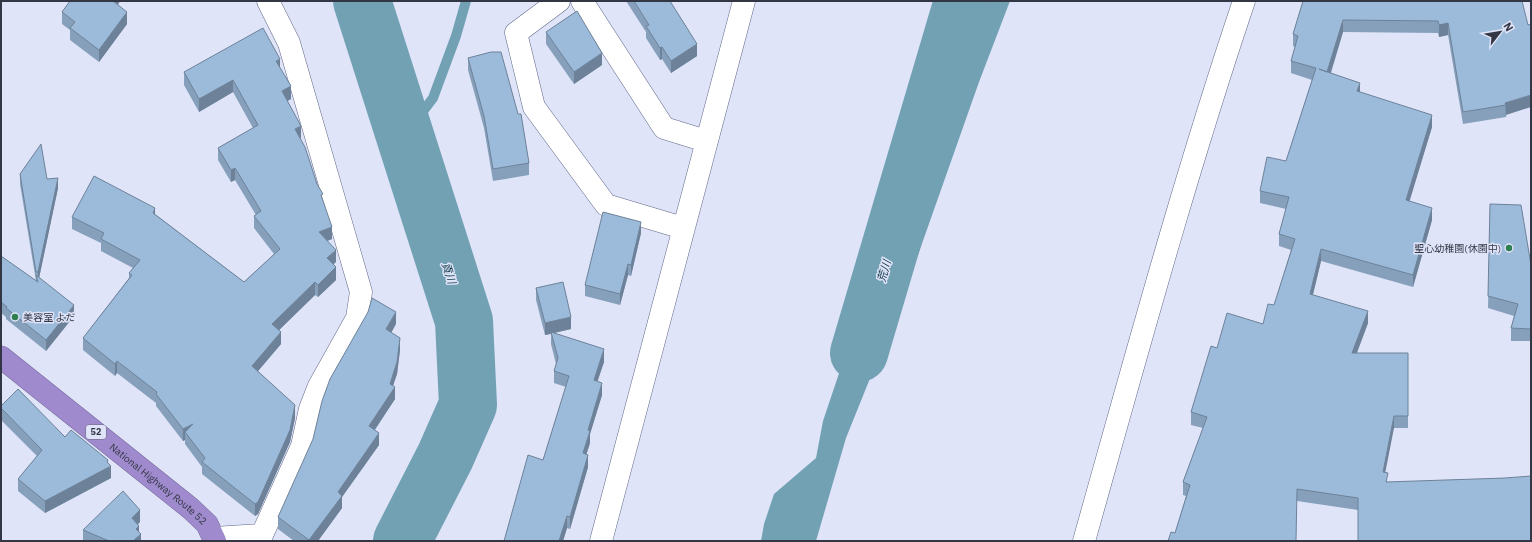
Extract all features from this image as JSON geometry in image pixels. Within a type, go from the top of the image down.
[{"type":"highway","name":"National Highway Route 52","points":[[1,357],[190,508],[207,524],[215,540]]},
{"type":"street","points":[[215,540],[262,535],[302,446],[310,409],[319,386],[357,318],[361,292],[289,43],[268,1]]},
{"type":"street","points":[[559,1],[516,33],[534,107],[606,205],[683,228]]},
{"type":"street","points":[[582,1],[664,128],[706,141]]},
{"type":"street","points":[[601,541],[744,1]]},
{"type":"street","points":[[1084,541],[1152,299],[1217,82],[1244,1]]},
{"type":"water","points":[[939,1],[1010,1],[979,82],[906,289],[846,438],[816,541],[761,541],[764,524],[774,494],[816,458],[823,421],[861,308],[875,284],[906,246],[911,227],[918,170],[910,152],[916,97]]},
{"type":"water","points":[[445,457],[417,541],[391,541]]},
{"type":"building","points":[[70,1],[113,1],[127,12],[99,50],[70,28],[75,22],[62,12]]},
{"type":"building","points":[[634,1],[670,1],[697,44],[671,61],[662,47],[660,48],[646,26],[649,25]]},
{"type":"building","points":[[1303,1],[1522,1],[1528,25],[1531,24],[1531,95],[1505,103],[1506,105],[1463,112],[1448,23],[1439,25],[1438,21],[1343,20],[1327,72],[1360,83],[1357,91],[1432,115],[1406,200],[1432,208],[1413,275],[1321,249],[1310,294],[1368,311],[1352,353],[1408,353],[1408,416],[1394,416],[1383,472],[1388,473],[1386,482],[1531,476],[1531,541],[1358,541],[1358,498],[1297,489],[1296,541],[1168,541],[1171,532],[1175,533],[1190,485],[1183,482],[1207,417],[1191,412],[1211,346],[1217,348],[1227,313],[1263,324],[1268,304],[1274,305],[1295,239],[1279,234],[1289,197],[1260,191],[1267,157],[1286,161],[1316,68],[1291,61],[1298,36],[1293,34]]},
{"type":"building","points":[[577,11],[602,53],[574,72],[546,32]]},
{"type":"building","points":[[263,28],[280,59],[276,61],[291,86],[282,91],[301,126],[295,129],[305,147],[317,184],[323,194],[321,195],[332,227],[319,232],[336,250],[327,258],[336,267],[318,285],[315,282],[272,324],[281,332],[252,366],[295,405],[290,430],[258,502],[255,504],[202,462],[205,458],[185,432],[193,424],[183,429],[156,394],[157,392],[117,361],[115,364],[83,338],[132,275],[129,273],[140,260],[101,239],[104,233],[72,217],[94,176],[155,208],[153,213],[244,282],[280,249],[254,216],[261,211],[235,168],[231,170],[218,148],[258,125],[233,80],[199,99],[184,72]]},
{"type":"building","points":[[491,52],[501,52],[518,114],[521,114],[529,163],[493,169],[484,116],[468,58]]},
{"type":"building","points":[[41,144],[47,179],[58,178],[38,272],[36,272],[20,174]]},
{"type":"building","points":[[1490,204],[1521,205],[1531,265],[1531,329],[1511,328],[1518,304],[1488,296]]},
{"type":"building","points":[[603,212],[641,222],[631,265],[628,264],[620,294],[585,285]]},
{"type":"building","points":[[1,256],[38,282],[36,275],[74,305],[46,340],[6,308],[7,307],[1,302]]},
{"type":"building","points":[[563,282],[571,317],[545,323],[536,288]]},
{"type":"building","points":[[372,298],[396,312],[386,329],[400,338],[397,362],[390,384],[395,387],[369,426],[379,433],[338,492],[342,496],[309,540],[278,517],[313,439],[322,401],[330,379],[368,312]]},
{"type":"building","points":[[551,332],[604,349],[594,380],[602,383],[583,453],[588,455],[570,517],[567,516],[559,541],[504,541],[528,455],[543,460],[569,376],[554,371],[558,358]]},
{"type":"building","points":[[18,389],[65,437],[71,430],[108,460],[107,462],[111,466],[45,501],[18,479],[42,450],[1,408],[1,406]]},
{"type":"building","points":[[123,491],[140,510],[132,518],[139,526],[136,529],[141,534],[133,541],[109,541],[83,530]]},
{"type":"waterway","name":"貢川","points":[[362,1],[464,321],[468,405],[445,457],[402,541]]},
{"type":"waterway","points":[[405,135],[433,98],[456,36],[466,1]]},
{"type":"waterway","name":"荒川","points":[[859,353],[963,1]]},
{"type":"place","name":"聖心幼稚園(休園中)","points":[[1509,248]]},
{"type":"place","name":"美容室 よだ","points":[[15,317]]}]
